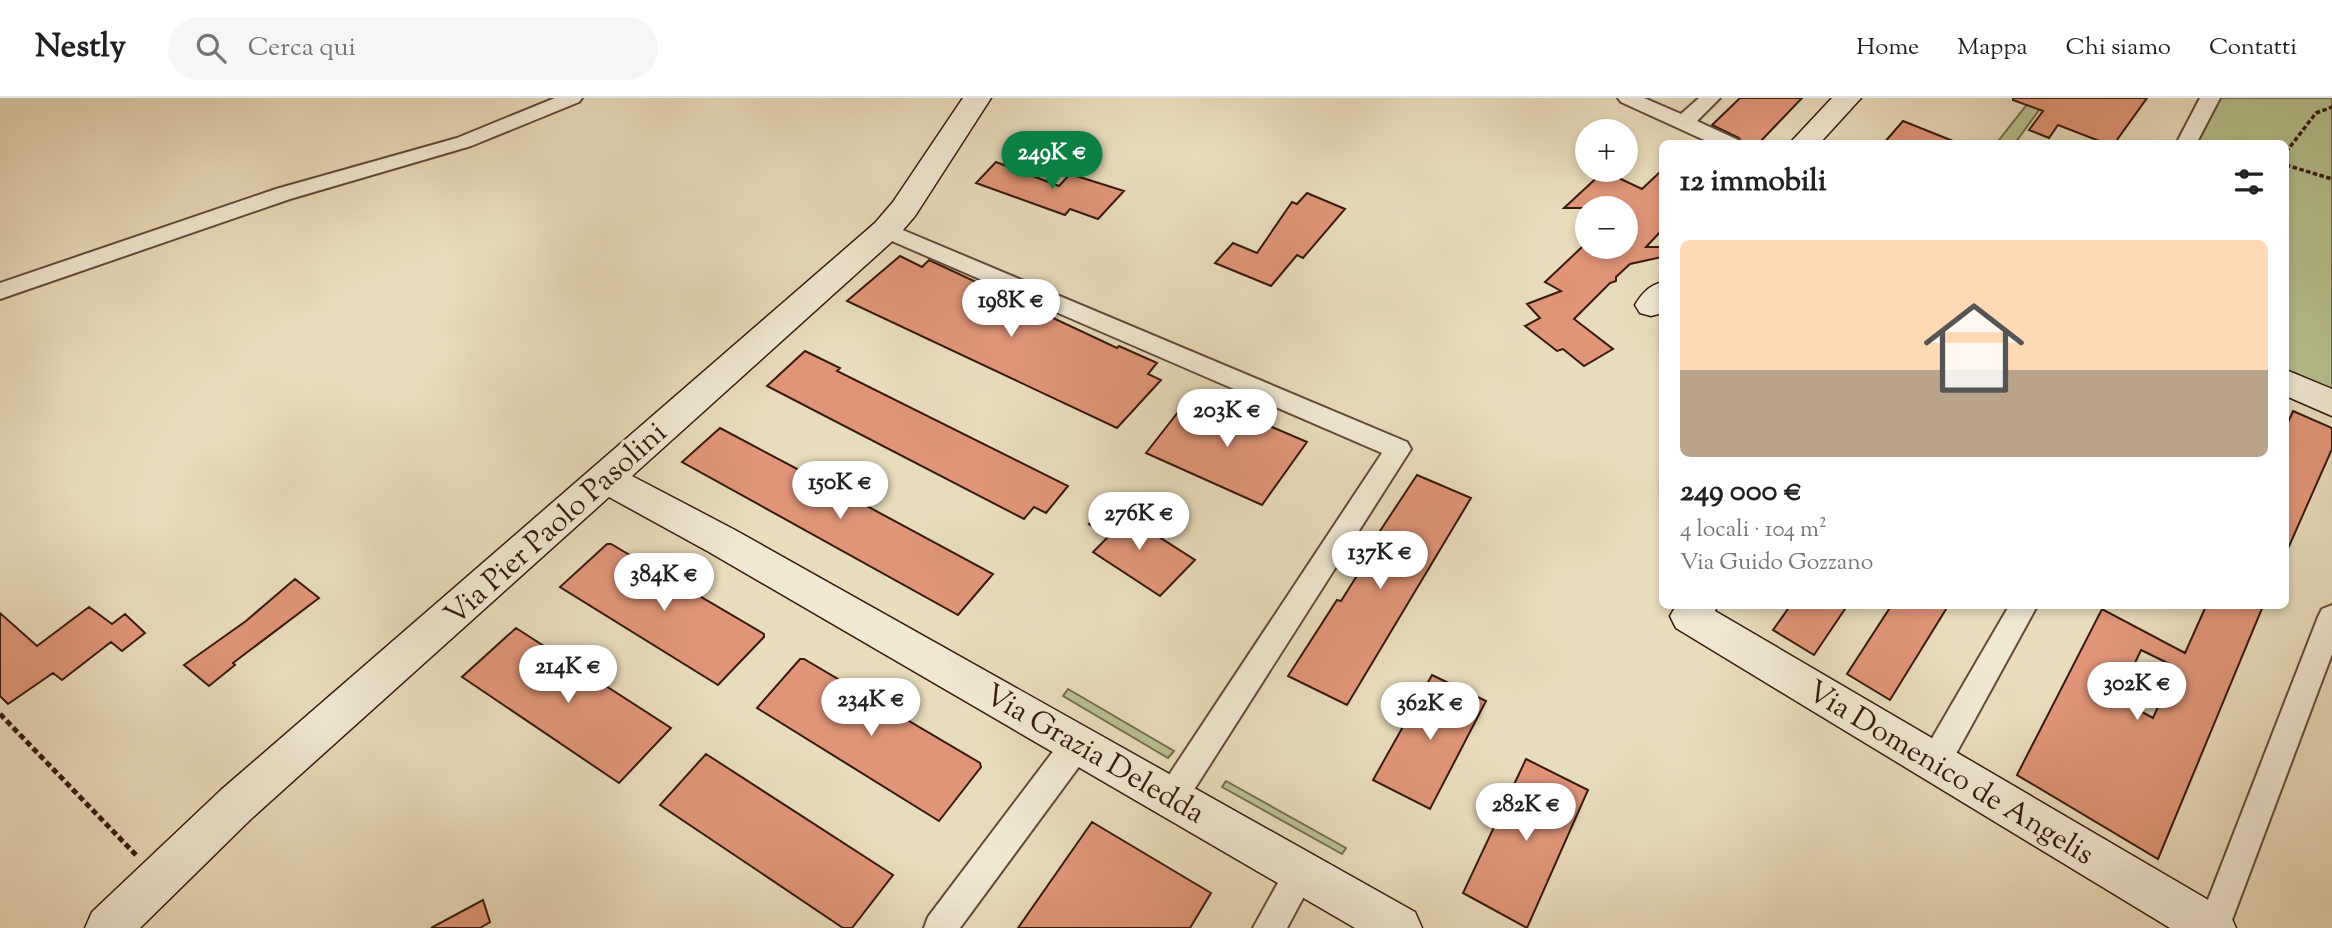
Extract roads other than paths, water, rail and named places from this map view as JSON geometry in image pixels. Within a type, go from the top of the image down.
[{"type":"street","points":[[0,291],[283,194],[464,142],[572,98]]},
{"type":"street","name":"Via Pier Paolo Pasolini","points":[[108,928],[170,863],[288,756],[393,668],[886,230],[904,209],[977,98]]},
{"type":"street","points":[[1628,98],[1722,140]]},
{"type":"street","points":[[1683,123],[1710,98]]},
{"type":"street","points":[[1807,140],[1847,98]]},
{"type":"street","points":[[2188,140],[2210,98]]},
{"type":"street","points":[[886,230],[1398,449],[1171,797]]},
{"type":"street","points":[[2289,383],[2332,402]]},
{"type":"street","name":"Via Grazia Deledda","points":[[606,478],[1078,743],[1399,928]]},
{"type":"street","points":[[1935,762],[2021,609]]},
{"type":"street","name":"Via Domenico de Angelis","points":[[1694,611],[1935,762],[2213,928]]},
{"type":"street","points":[[2213,928],[2332,617]]},
{"type":"street","points":[[940,928],[1078,743]]},
{"type":"street","points":[[1269,928],[1301,872]]}]
